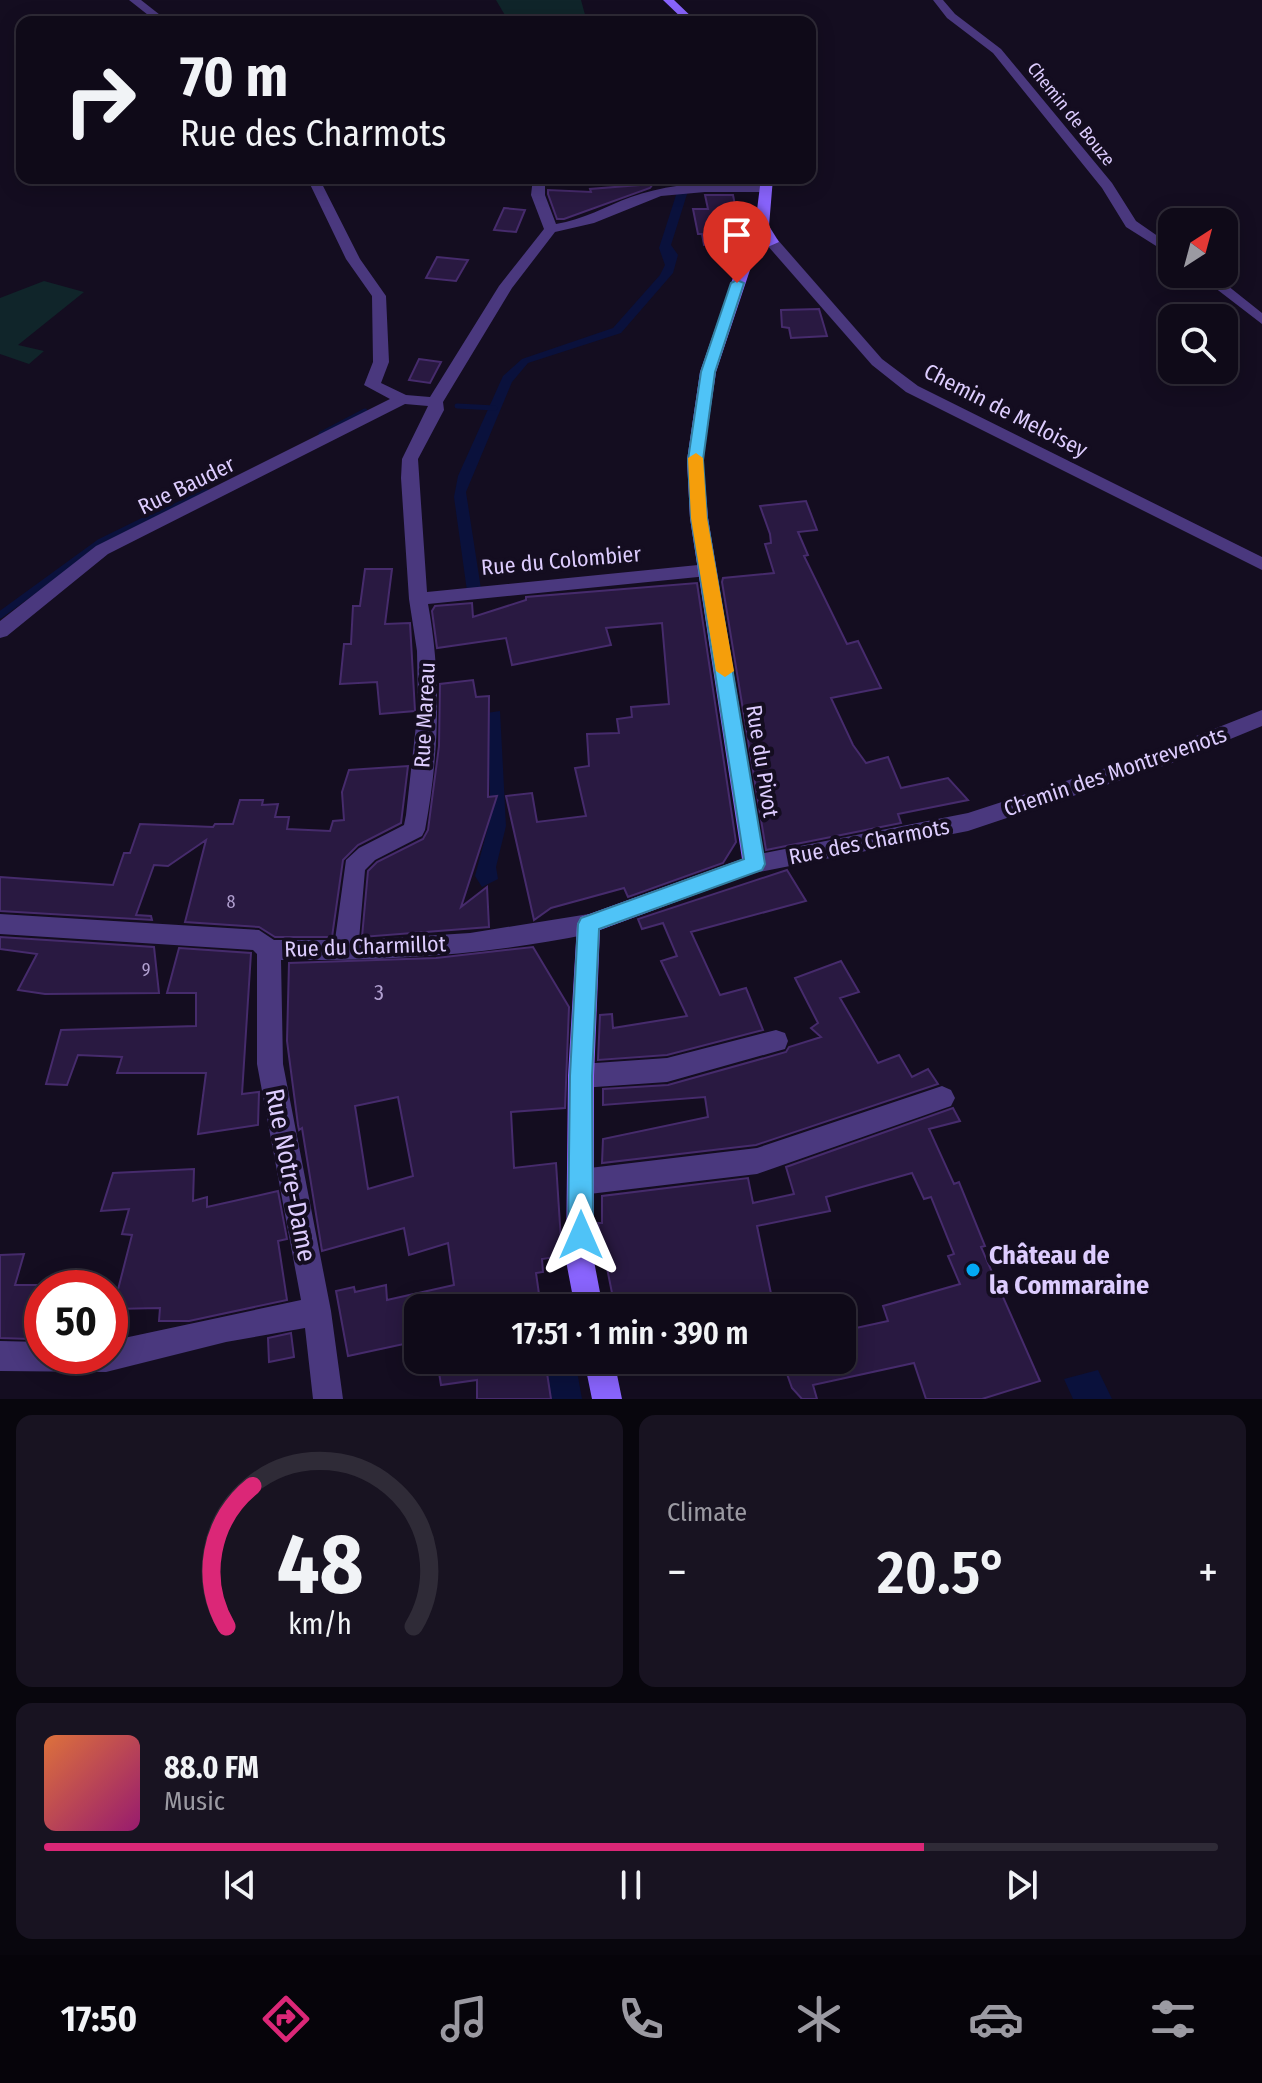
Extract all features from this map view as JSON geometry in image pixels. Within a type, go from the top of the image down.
[{"type":"main road","points":[[668,0],[685,16]]},
{"type":"main road","points":[[767,184],[762,226],[772,242]]},
{"type":"main road","name":"Rue du Pivot","points":[[754,864],[699,518],[695,460],[708,372],[750,249],[772,242]]},
{"type":"main road","name":"Rue des Charmots","points":[[589,924],[754,864]]},
{"type":"main road","points":[[586,1294],[580,1261],[581,1076],[589,924]]},
{"type":"main road","points":[[602,1374],[607,1399]]},
{"type":"street","points":[[134,0],[156,16]]},
{"type":"street","name":"Chemin de Bouze","points":[[938,0],[951,16],[997,51],[1107,186],[1131,224],[1158,242]]},
{"type":"street","points":[[316,184],[353,259],[379,296],[381,362],[372,385],[403,399],[435,402]]},
{"type":"street","points":[[539,184],[538,195],[551,229],[581,226],[643,197],[678,186],[737,184]]},
{"type":"street","name":"Rue Mareau","points":[[346,951],[354,866],[367,854],[414,830],[428,707],[427,651],[418,599],[410,459],[436,410],[435,402],[506,286],[551,229]]},
{"type":"street","name":"Chemin de Meloisey","points":[[772,242],[877,362],[912,389],[1262,564]]},
{"type":"street","points":[[1222,288],[1262,320]]},
{"type":"street","name":"Rue Bauder","points":[[0,631],[102,550],[403,399]]},
{"type":"street","name":"Rue du Colombier","points":[[418,599],[708,570]]},
{"type":"street","name":"Chemin des Montrevenots","points":[[968,822],[1165,757],[1262,718]]},
{"type":"street","name":"Rue des Charmots","points":[[754,864],[968,822]]},
{"type":"street","name":"Rue du Charmillot","points":[[0,924],[259,940],[269,950],[346,951],[542,935],[589,924]]},
{"type":"street","name":"Rue Notre-Dame","points":[[269,950],[270,1064],[317,1311],[328,1399]]},
{"type":"street","points":[[581,1076],[667,1070],[776,1041]]},
{"type":"street","points":[[581,1182],[757,1161],[942,1098]]},
{"type":"street","points":[[0,1356],[106,1357],[226,1328],[317,1311]]},
{"type":"green space","points":[[496,0],[581,0],[585,16],[505,16]]},
{"type":"green space","points":[[44,281],[84,292],[18,345],[44,351],[29,364],[0,354],[0,298]]},
{"type":"shaded area","points":[[688,191],[671,245],[678,255],[673,273],[621,333],[528,363],[512,382],[466,492],[481,589],[467,591],[454,497],[458,476],[503,376],[522,359],[613,328],[660,275],[665,265],[659,248],[677,192]]},
{"type":"shaded area","points":[[500,711],[506,826],[496,867],[498,879],[482,887],[475,876],[491,816],[486,713]]},
{"type":"shaded area","points":[[1098,1370],[1112,1399],[1073,1399],[1064,1379]]},
{"type":"shaded area","points":[[547,1374],[578,1374],[582,1399],[551,1399]]},
{"type":"building","points":[[653,184],[650,188],[564,219],[557,219],[548,194],[548,190],[591,192],[590,189]]},
{"type":"building","points":[[705,195],[733,195],[742,240],[704,245],[702,234],[698,234],[693,209],[708,209]]},
{"type":"building","points":[[504,208],[525,210],[516,232],[494,230]]},
{"type":"building","points":[[437,257],[468,260],[456,281],[426,278]]},
{"type":"building","points":[[819,309],[827,336],[791,338],[789,328],[782,327],[781,310]]},
{"type":"building","points":[[419,359],[441,362],[430,383],[409,380]]},
{"type":"building","points":[[806,501],[817,530],[798,532],[808,555],[804,556],[847,644],[858,641],[881,688],[831,698],[853,745],[866,763],[888,757],[901,788],[948,778],[968,800],[898,814],[901,823],[766,850],[722,582],[723,578],[774,573],[765,544],[771,543],[770,534],[760,506]]},
{"type":"building","points":[[365,569],[392,569],[385,624],[410,623],[415,711],[380,714],[377,682],[340,684],[344,644],[351,644],[353,606],[360,606]]},
{"type":"building","points":[[697,583],[736,842],[723,863],[628,897],[624,888],[551,908],[534,920],[506,796],[532,793],[537,822],[586,816],[575,768],[589,766],[587,734],[619,733],[617,719],[632,717],[631,707],[669,704],[662,623],[606,628],[611,645],[512,665],[506,638],[437,648],[432,611],[435,606],[472,603],[473,617],[526,600],[526,597]]},
{"type":"building","points":[[473,680],[476,697],[489,696],[488,797],[497,796],[461,907],[487,887],[489,927],[362,937],[368,871],[377,862],[423,839],[428,830],[439,746],[440,684]]},
{"type":"building","points":[[408,766],[401,823],[358,845],[343,860],[332,937],[275,937],[259,927],[185,922],[206,840],[168,866],[154,865],[136,915],[151,916],[152,920],[0,911],[0,877],[113,885],[124,853],[130,853],[140,824],[213,827],[215,824],[233,824],[240,800],[263,800],[262,805],[278,804],[275,817],[289,817],[287,829],[330,831],[333,821],[344,820],[342,792],[349,770]]},
{"type":"building","points":[[787,870],[806,901],[691,932],[720,995],[746,988],[763,1030],[667,1055],[598,1060],[600,1015],[612,1014],[613,1028],[687,1016],[661,961],[677,956],[663,923],[642,929],[638,919]]},
{"type":"building","points":[[0,937],[154,947],[159,993],[45,994],[18,990],[37,954],[0,949]]},
{"type":"building","points":[[533,947],[569,1007],[565,1108],[511,1112],[514,1168],[556,1163],[562,1256],[542,1259],[543,1272],[536,1273],[539,1294],[414,1294],[454,1285],[448,1243],[409,1255],[404,1228],[322,1251],[302,1128],[299,1130],[298,1125],[287,1041],[289,963],[436,958]],"holes":[[[398,1097],[413,1176],[368,1189],[355,1106]]]},
{"type":"building","points":[[179,948],[251,953],[242,1094],[259,1092],[258,1125],[198,1134],[206,1073],[117,1073],[122,1057],[78,1055],[67,1085],[46,1084],[61,1030],[196,1026],[196,993],[167,993]]},
{"type":"building","points":[[841,961],[859,992],[840,998],[878,1063],[899,1055],[912,1077],[928,1069],[938,1084],[756,1145],[602,1163],[603,1139],[708,1117],[705,1097],[603,1105],[603,1089],[668,1085],[786,1052],[789,1047],[821,1037],[811,1028],[818,1023],[795,978]]},
{"type":"building","points":[[953,1108],[960,1121],[929,1129],[954,1184],[959,1182],[985,1246],[981,1247],[1040,1381],[982,1399],[926,1399],[914,1363],[813,1385],[817,1399],[802,1399],[792,1388],[787,1374],[856,1374],[856,1328],[888,1321],[883,1306],[960,1284],[948,1256],[954,1254],[931,1197],[924,1199],[912,1173],[826,1197],[830,1211],[757,1226],[771,1294],[612,1294],[598,1223],[602,1223],[602,1196],[748,1178],[753,1203],[794,1194],[786,1167]]},
{"type":"building","points":[[194,1169],[193,1201],[207,1197],[207,1207],[278,1191],[287,1239],[278,1241],[287,1300],[189,1321],[159,1321],[160,1308],[128,1309],[128,1270],[123,1270],[132,1235],[122,1234],[129,1209],[101,1211],[113,1173]]},
{"type":"building","points":[[24,1254],[15,1285],[24,1285],[24,1339],[0,1338],[0,1255]]},
{"type":"building","points":[[386,1285],[387,1300],[404,1296],[404,1344],[348,1356],[336,1291],[354,1287],[355,1292]]},
{"type":"building","points":[[291,1333],[294,1357],[269,1362],[268,1338]]},
{"type":"building","points":[[439,1374],[547,1374],[551,1399],[477,1399],[477,1380],[441,1385]]},
{"type":"waterway","points":[[457,406],[495,408]]},
{"type":"waterway","points":[[321,434],[365,411]]},
{"type":"waterway","points":[[146,520],[206,491]]},
{"type":"waterway","points":[[0,615],[99,543],[150,518]]},
{"type":"slow traffic","points":[[696,458],[699,518],[725,671]]},
{"type":"place","name":"Château de la Commaraine","points":[[973,1270]]},
{"type":"route","points":[[581,1235],[581,1076],[589,924],[754,864],[699,518],[695,460],[708,372],[715,359],[737,283]]}]
